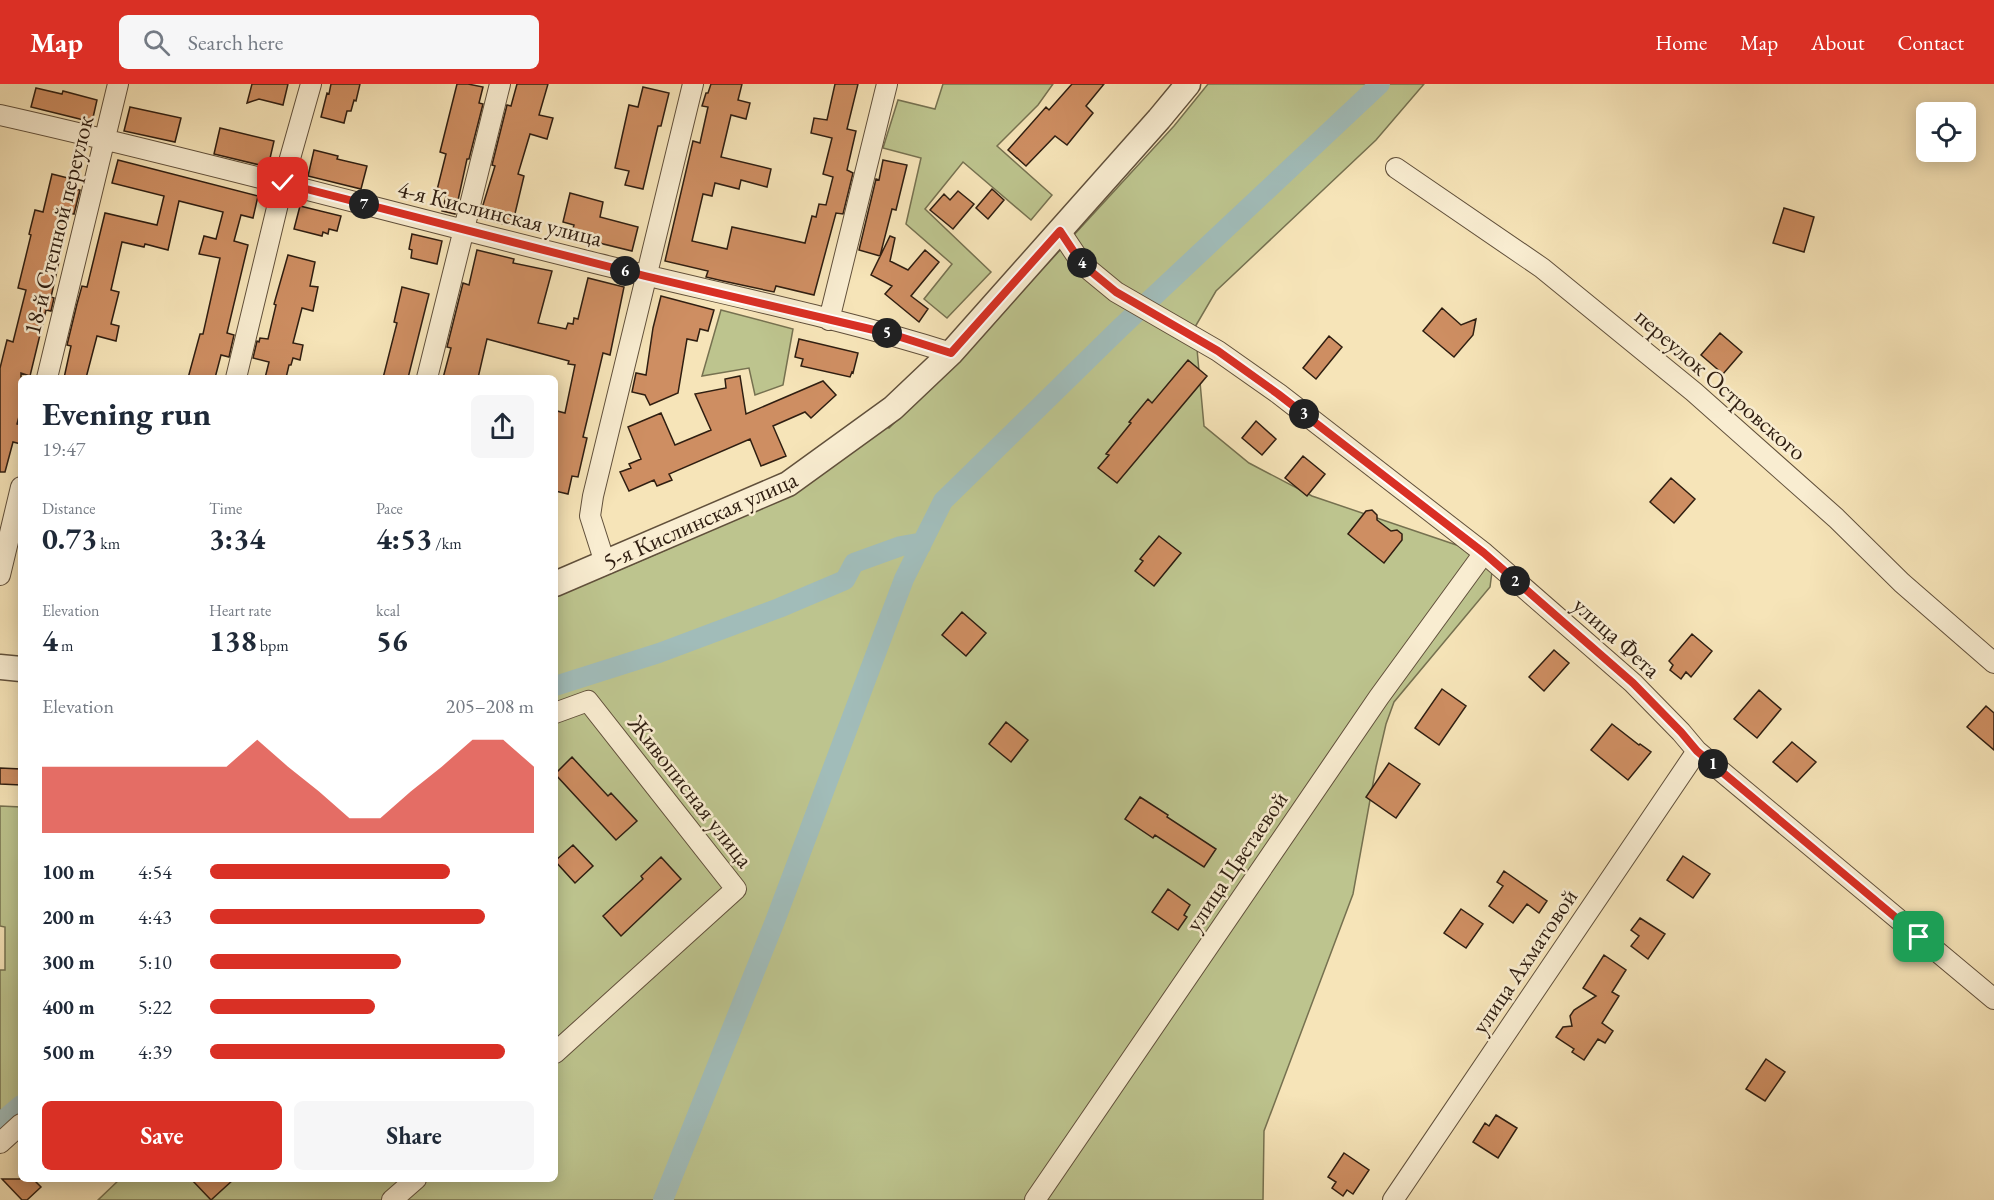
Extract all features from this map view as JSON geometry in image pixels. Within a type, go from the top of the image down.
[{"type":"street","name":"18-й Степной переулок","points":[[48,375],[118,84]]},
{"type":"street","points":[[237,375],[283,183],[311,84]]},
{"type":"street","points":[[428,375],[500,84]]},
{"type":"street","points":[[605,563],[590,516],[593,496],[693,84]]},
{"type":"street","points":[[829,320],[887,84]]},
{"type":"street","name":"5-я Кислинская улица","points":[[558,583],[788,484],[893,408],[951,353],[1188,84]]},
{"type":"street","name":"4-я Кислинская улица","points":[[0,115],[283,183],[645,276],[891,334],[951,353]]},
{"type":"street","name":"переулок Островского","points":[[1396,168],[1542,268],[1685,384],[1836,518],[1902,583],[1994,663]]},
{"type":"street","name":"улица Фета","points":[[1060,231],[1082,264],[1116,292],[1189,333],[1278,394],[1484,553],[1633,683],[1697,751],[1994,999]]},
{"type":"street","points":[[0,575],[18,500]]},
{"type":"street","name":"улица Цветаевой","points":[[1035,1200],[1379,697],[1484,553]]},
{"type":"street","points":[[0,667],[18,669]]},
{"type":"street","name":"Живописная улица","points":[[558,712],[588,701],[736,889],[558,1050]]},
{"type":"street","name":"улица Ахматовой","points":[[1393,1200],[1697,751]]},
{"type":"street","points":[[0,1143],[18,1127]]},
{"type":"street","points":[[392,1200],[413,1182]]},
{"type":"green space","points":[[943,84],[1053,84],[1038,105],[997,146],[1052,195],[1031,220],[963,162],[925,209],[991,272],[947,318],[924,299],[952,264],[906,224],[921,158],[883,148],[898,100],[935,109]]},
{"type":"green space","points":[[1208,84],[1424,84],[1376,140],[1216,291],[1195,327],[1204,426],[1249,463],[1312,496],[1480,553],[1493,564],[1490,587],[1394,702],[1386,724],[1353,894],[1264,1131],[1263,1200],[98,1200],[117,1182],[558,1182],[558,596],[793,493],[882,424],[889,428],[982,335],[1174,126]]},
{"type":"green space","points":[[721,310],[793,329],[783,385],[755,395],[749,368],[702,376]]},
{"type":"green space","points":[[0,806],[18,807],[18,1115],[0,1131],[0,970],[5,970],[5,927],[0,926]]},
{"type":"building","points":[[252,84],[288,84],[283,105],[259,99],[247,103]]},
{"type":"building","points":[[331,84],[360,84],[356,101],[354,100],[351,111],[347,111],[344,123],[321,117]]},
{"type":"building","points":[[457,84],[483,87],[479,103],[483,104],[469,159],[467,159],[455,214],[442,211],[447,193],[437,190],[446,154],[440,152]]},
{"type":"building","points":[[517,84],[548,84],[539,115],[553,118],[547,139],[530,134],[518,174],[524,176],[512,226],[479,218],[495,166],[492,165],[507,105],[511,106]]},
{"type":"building","points":[[711,84],[742,84],[738,100],[750,103],[746,119],[731,115],[721,157],[771,169],[767,187],[741,180],[739,189],[715,183],[712,196],[703,194],[692,241],[727,249],[732,227],[805,243],[812,216],[816,217],[819,204],[826,205],[833,177],[823,174],[832,138],[811,133],[814,118],[827,120],[835,84],[858,84],[847,129],[856,131],[847,170],[853,173],[843,214],[836,213],[814,295],[776,286],[774,292],[723,281],[706,277],[708,271],[665,261],[693,141],[700,143],[708,107],[702,106]]},
{"type":"building","points":[[1072,84],[1104,84],[1086,106],[1093,113],[1067,145],[1055,136],[1026,166],[1008,150],[1046,107],[1049,110]]},
{"type":"building","points":[[643,87],[669,93],[661,126],[658,126],[643,189],[625,185],[629,171],[615,168],[629,105],[638,107]]},
{"type":"building","points":[[36,88],[62,94],[63,91],[97,100],[92,122],[31,107]]},
{"type":"building","points":[[130,107],[181,118],[175,142],[124,131]]},
{"type":"building","points":[[220,128],[274,141],[268,167],[214,154]]},
{"type":"building","points":[[314,150],[338,156],[337,159],[367,166],[361,189],[308,176]]},
{"type":"building","points":[[118,160],[258,196],[253,218],[241,215],[234,241],[248,245],[227,333],[234,335],[229,357],[221,355],[216,375],[189,375],[200,334],[203,334],[220,258],[199,254],[204,236],[216,239],[223,212],[179,201],[168,250],[145,244],[144,247],[122,242],[111,290],[119,292],[111,324],[119,326],[116,341],[97,336],[87,375],[65,375],[71,346],[67,345],[77,304],[82,286],[87,287],[105,213],[157,225],[164,196],[112,183]]},
{"type":"building","points":[[883,160],[907,165],[896,210],[892,209],[880,256],[859,250],[876,179],[879,180]]},
{"type":"building","points":[[52,174],[72,179],[70,188],[80,190],[74,214],[70,213],[60,252],[51,297],[54,298],[51,311],[46,310],[30,375],[21,373],[18,375],[18,443],[13,442],[5,472],[0,472],[0,368],[7,340],[13,342],[26,290],[18,288],[35,210],[43,212]]},
{"type":"building","points":[[992,189],[1004,200],[988,219],[976,208]]},
{"type":"building","points":[[958,191],[974,204],[953,229],[930,210],[944,194],[950,200]]},
{"type":"building","points":[[570,193],[603,202],[600,217],[638,227],[632,251],[599,243],[598,246],[570,240],[574,225],[563,222]]},
{"type":"building","points":[[300,206],[341,216],[337,231],[329,229],[328,234],[323,232],[322,236],[294,229]]},
{"type":"building","points":[[1784,208],[1814,217],[1804,252],[1773,243]]},
{"type":"building","points":[[412,234],[442,241],[437,264],[411,258],[412,250],[409,249]]},
{"type":"building","points":[[890,236],[895,238],[890,261],[908,270],[925,250],[939,262],[911,296],[928,309],[919,322],[885,294],[892,286],[871,275]]},
{"type":"building","points":[[477,250],[514,259],[513,263],[552,271],[538,323],[566,329],[568,323],[573,324],[574,318],[578,319],[588,278],[624,287],[610,355],[603,353],[583,437],[587,438],[578,477],[572,476],[568,494],[558,492],[558,411],[565,413],[575,365],[568,364],[569,361],[487,339],[479,375],[444,375],[451,348],[447,347],[463,283],[469,285]]},
{"type":"building","points":[[288,255],[315,262],[310,286],[318,287],[313,311],[302,308],[293,343],[303,345],[300,360],[293,358],[287,375],[266,375],[269,362],[253,358],[257,341],[259,342],[260,338],[268,339],[276,305],[274,304]]},
{"type":"building","points":[[402,287],[429,294],[409,375],[384,375],[397,323],[394,322]]},
{"type":"building","points":[[661,296],[714,310],[708,331],[700,329],[697,341],[687,339],[678,393],[650,405],[645,395],[632,392],[636,373],[646,375],[653,328]]},
{"type":"building","points":[[1442,308],[1461,325],[1476,319],[1473,335],[1454,357],[1423,331]]},
{"type":"building","points":[[1720,333],[1742,352],[1723,374],[1701,355]]},
{"type":"building","points":[[1329,336],[1342,347],[1316,379],[1303,368]]},
{"type":"building","points":[[799,339],[858,353],[853,373],[850,377],[801,366],[803,359],[795,357]]},
{"type":"building","points":[[1188,360],[1207,376],[1117,483],[1098,468],[1109,455],[1106,454],[1148,399],[1152,403]]},
{"type":"building","points":[[740,376],[746,414],[823,381],[836,395],[811,418],[805,412],[773,426],[786,456],[761,466],[750,439],[669,474],[672,480],[657,486],[654,480],[629,491],[620,472],[631,468],[629,464],[641,459],[628,427],[661,413],[675,445],[711,430],[695,394],[726,388],[725,379]]},
{"type":"building","points":[[1256,421],[1276,439],[1262,455],[1242,438]]},
{"type":"building","points":[[1303,456],[1325,474],[1307,496],[1285,478]]},
{"type":"building","points":[[1671,478],[1695,499],[1674,523],[1650,502]]},
{"type":"building","points":[[1372,510],[1377,515],[1377,520],[1391,531],[1397,530],[1402,534],[1402,540],[1384,563],[1348,534],[1366,511]]},
{"type":"building","points":[[1159,536],[1181,553],[1154,586],[1135,571],[1143,561],[1140,559]]},
{"type":"building","points":[[962,612],[986,633],[966,656],[942,635]]},
{"type":"building","points":[[1692,634],[1712,651],[1691,677],[1686,672],[1681,679],[1670,670],[1673,665],[1669,661]]},
{"type":"building","points":[[1554,650],[1569,663],[1544,691],[1529,677]]},
{"type":"building","points":[[1442,689],[1466,706],[1439,745],[1415,728]]},
{"type":"building","points":[[1759,690],[1781,709],[1757,738],[1734,719]]},
{"type":"building","points":[[1986,706],[1994,713],[1994,750],[1967,727]]},
{"type":"building","points":[[1006,722],[1028,740],[1011,762],[989,744]]},
{"type":"building","points":[[1612,724],[1651,752],[1628,780],[1591,750]]},
{"type":"building","points":[[1792,742],[1816,762],[1797,782],[1773,762]]},
{"type":"building","points":[[572,757],[608,796],[611,793],[637,821],[616,840],[558,777],[558,771]]},
{"type":"building","points":[[1389,763],[1420,784],[1396,818],[1366,797]]},
{"type":"building","points":[[0,768],[18,769],[18,785],[0,784]]},
{"type":"building","points":[[1140,797],[1216,849],[1204,867],[1155,835],[1153,838],[1125,819]]},
{"type":"building","points":[[573,845],[593,866],[575,883],[558,864],[558,858]]},
{"type":"building","points":[[1683,856],[1710,874],[1693,898],[1667,880]]},
{"type":"building","points":[[661,857],[681,879],[621,936],[603,916],[643,879],[641,876]]},
{"type":"building","points":[[1504,871],[1547,901],[1539,913],[1527,904],[1513,923],[1489,906],[1503,886],[1497,882]]},
{"type":"building","points":[[1168,889],[1190,905],[1184,915],[1187,917],[1178,930],[1152,912]]},
{"type":"building","points":[[1461,909],[1483,924],[1466,948],[1444,933]]},
{"type":"building","points":[[1640,918],[1665,934],[1648,959],[1631,946],[1639,936],[1631,930]]},
{"type":"building","points":[[1604,955],[1626,970],[1612,992],[1619,996],[1602,1023],[1613,1031],[1605,1043],[1598,1039],[1584,1060],[1572,1052],[1574,1049],[1556,1037],[1563,1027],[1572,1026],[1570,1016],[1574,1010],[1596,996],[1583,988]]},
{"type":"building","points":[[1766,1059],[1785,1072],[1765,1101],[1746,1089]]},
{"type":"building","points":[[1496,1115],[1517,1128],[1498,1158],[1473,1142],[1485,1123],[1489,1126]]},
{"type":"building","points":[[1344,1153],[1369,1170],[1353,1194],[1347,1190],[1343,1196],[1332,1188],[1336,1182],[1328,1177]]},
{"type":"building","points":[[2,1179],[36,1182],[41,1187],[27,1200],[22,1200]]},
{"type":"building","points":[[194,1182],[231,1182],[211,1200]]},
{"type":"waterway","points":[[663,1200],[775,921],[904,579],[943,501],[1120,328],[1380,84]]},
{"type":"waterway","points":[[558,685],[659,653],[779,608],[845,580],[854,563],[901,546],[918,543],[921,546]]},
{"type":"waterway","points":[[0,1123],[18,1108]]},
{"type":"route","points":[[283,183],[645,276],[891,334],[951,353],[1060,231],[1082,264],[1116,292],[1218,351],[1278,394],[1484,553],[1633,683],[1697,751],[1919,937]]}]
